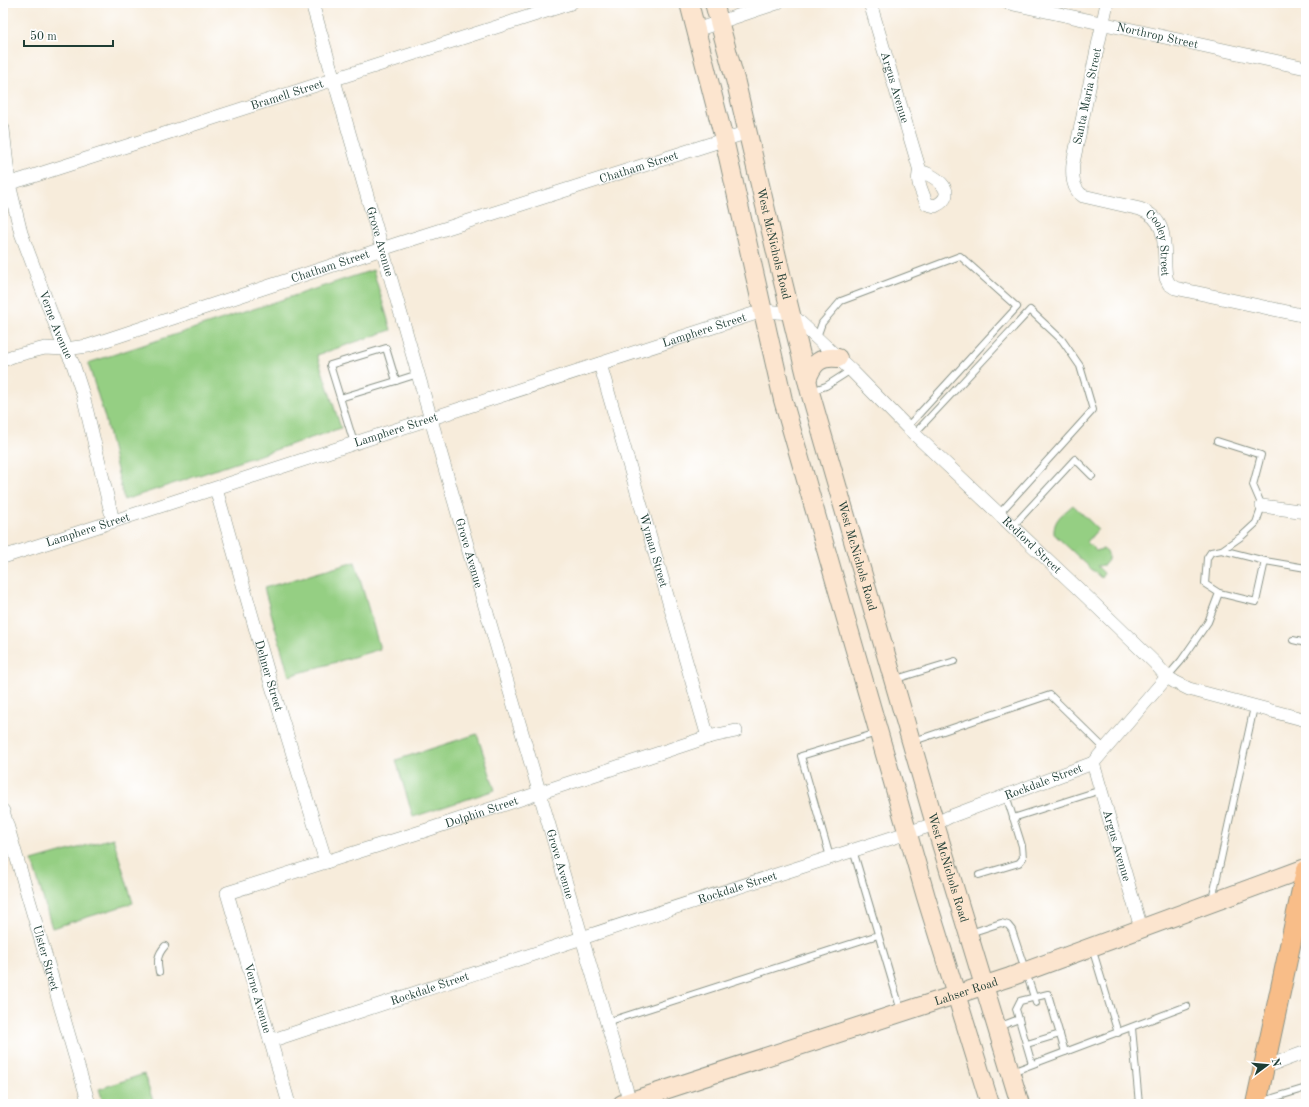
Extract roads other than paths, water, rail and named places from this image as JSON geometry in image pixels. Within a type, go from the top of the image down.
[{"type":"main road","points":[[688,3],[724,139],[783,400],[795,444],[878,733],[990,1104]]},
{"type":"main road","name":"West McNichols Road","points":[[714,3],[736,83],[808,386],[935,824],[1020,1104]]},
{"type":"main road","points":[[783,400],[808,386],[809,372],[815,363],[831,357],[845,364]]},
{"type":"main road","points":[[795,444],[823,436]]},
{"type":"main road","points":[[897,797],[911,797],[925,789]]},
{"type":"main road","points":[[1256,1103],[1306,870]]},
{"type":"main road","name":"Lahser Road","points":[[626,1103],[956,995],[1306,870]]},
{"type":"street","name":"Grove Avenue","points":[[312,3],[539,792],[607,1022],[626,1103]]},
{"type":"street","name":"Bramell Street","points":[[6,185],[571,3]]},
{"type":"street","points":[[696,30],[777,3]]},
{"type":"street","name":"Argus Avenue","points":[[870,3],[920,171]]},
{"type":"street","name":"Northrop Street","points":[[1010,3],[1306,68]]},
{"type":"street","name":"Santa Maria Street","points":[[1075,189],[1072,174],[1107,3]]},
{"type":"street","name":"Verne Avenue","points":[[3,129],[6,185],[21,232],[65,349],[73,364],[83,395],[113,521]]},
{"type":"street","name":"Chatham Street","points":[[3,360],[45,348],[65,349],[88,346],[383,249],[748,132]]},
{"type":"street","name":"Cooley Street","points":[[1075,189],[1082,196],[1140,208],[1154,217],[1160,224],[1164,235],[1166,278],[1169,284],[1175,288],[1306,316]]},
{"type":"street","name":"Lamphere Street","points":[[3,558],[431,418],[763,312],[790,313]]},
{"type":"street","name":"Redford Street","points":[[790,313],[817,337],[911,430],[1013,526],[1174,682],[1189,689],[1306,720]]},
{"type":"street","name":"Wyman Street","points":[[600,364],[708,737]]},
{"type":"street","name":"Dehner Street","points":[[216,489],[270,680],[326,862]]},
{"type":"street","points":[[1262,506],[1306,512]]},
{"type":"street","name":"Rockdale Street","points":[[270,1041],[830,857],[935,824],[1093,763],[1168,677]]},
{"type":"street","name":"Dolphin Street","points":[[227,893],[427,830],[708,737],[736,730]]},
{"type":"street","name":"Argus Avenue","points":[[1093,763],[1141,928]]},
{"type":"street","name":"Ulster Street","points":[[3,811],[89,1104]]},
{"type":"street","name":"Verne Avenue","points":[[227,893],[289,1104]]},
{"type":"street","points":[[1264,1068],[1306,1052]]},
{"type":"lane","points":[[817,337],[822,322],[841,301],[960,256],[1017,307],[911,430]]},
{"type":"lane","points":[[911,430],[1030,310],[1062,340],[1080,366],[1093,410],[999,514]]},
{"type":"lane","points":[[354,443],[330,365],[386,348],[396,381]]},
{"type":"lane","points":[[808,386],[826,386],[845,364]]},
{"type":"lane","points":[[340,398],[418,374]]},
{"type":"lane","points":[[1217,441],[1261,455],[1253,485],[1262,506],[1256,523],[1242,536],[1222,550],[1212,552],[1206,558],[1205,584],[1219,593],[1256,602],[1265,561]]},
{"type":"lane","points":[[1013,526],[1076,459],[1092,476]]},
{"type":"lane","points":[[1222,550],[1265,561],[1306,568]]},
{"type":"lane","points":[[1168,677],[1208,622],[1219,593]]},
{"type":"lane","points":[[1293,640],[1306,643]]},
{"type":"lane","points":[[894,679],[955,661]]},
{"type":"lane","points":[[912,742],[1050,695],[1105,749]]},
{"type":"lane","points":[[1211,903],[1254,707]]},
{"type":"lane","points":[[830,857],[801,756],[878,733]]},
{"type":"lane","points":[[1013,818],[1101,790]]},
{"type":"lane","points":[[979,876],[1018,863],[1023,858],[1022,846],[1006,796]]},
{"type":"lane","points":[[853,850],[901,1013]]},
{"type":"lane","points":[[968,934],[1001,923],[1008,925],[1012,930],[1024,971],[1035,1000]]},
{"type":"lane","points":[[607,1022],[878,935]]},
{"type":"lane","points":[[159,972],[157,957],[166,946]]},
{"type":"lane","points":[[1092,947],[1118,1033]]},
{"type":"lane","points":[[1032,1064],[1016,1009],[1020,1001],[1035,1000],[1048,994],[1065,1052]]},
{"type":"lane","points":[[1010,1072],[1132,1028],[1187,1006]]},
{"type":"lane","points":[[997,1027],[1019,1019]]},
{"type":"lane","points":[[1132,1028],[1139,1104]]},
{"type":"lane","points":[[1026,1044],[1046,1036],[1060,1034]]},
{"type":"lane","points":[[1256,1103],[1306,1088]]}]
